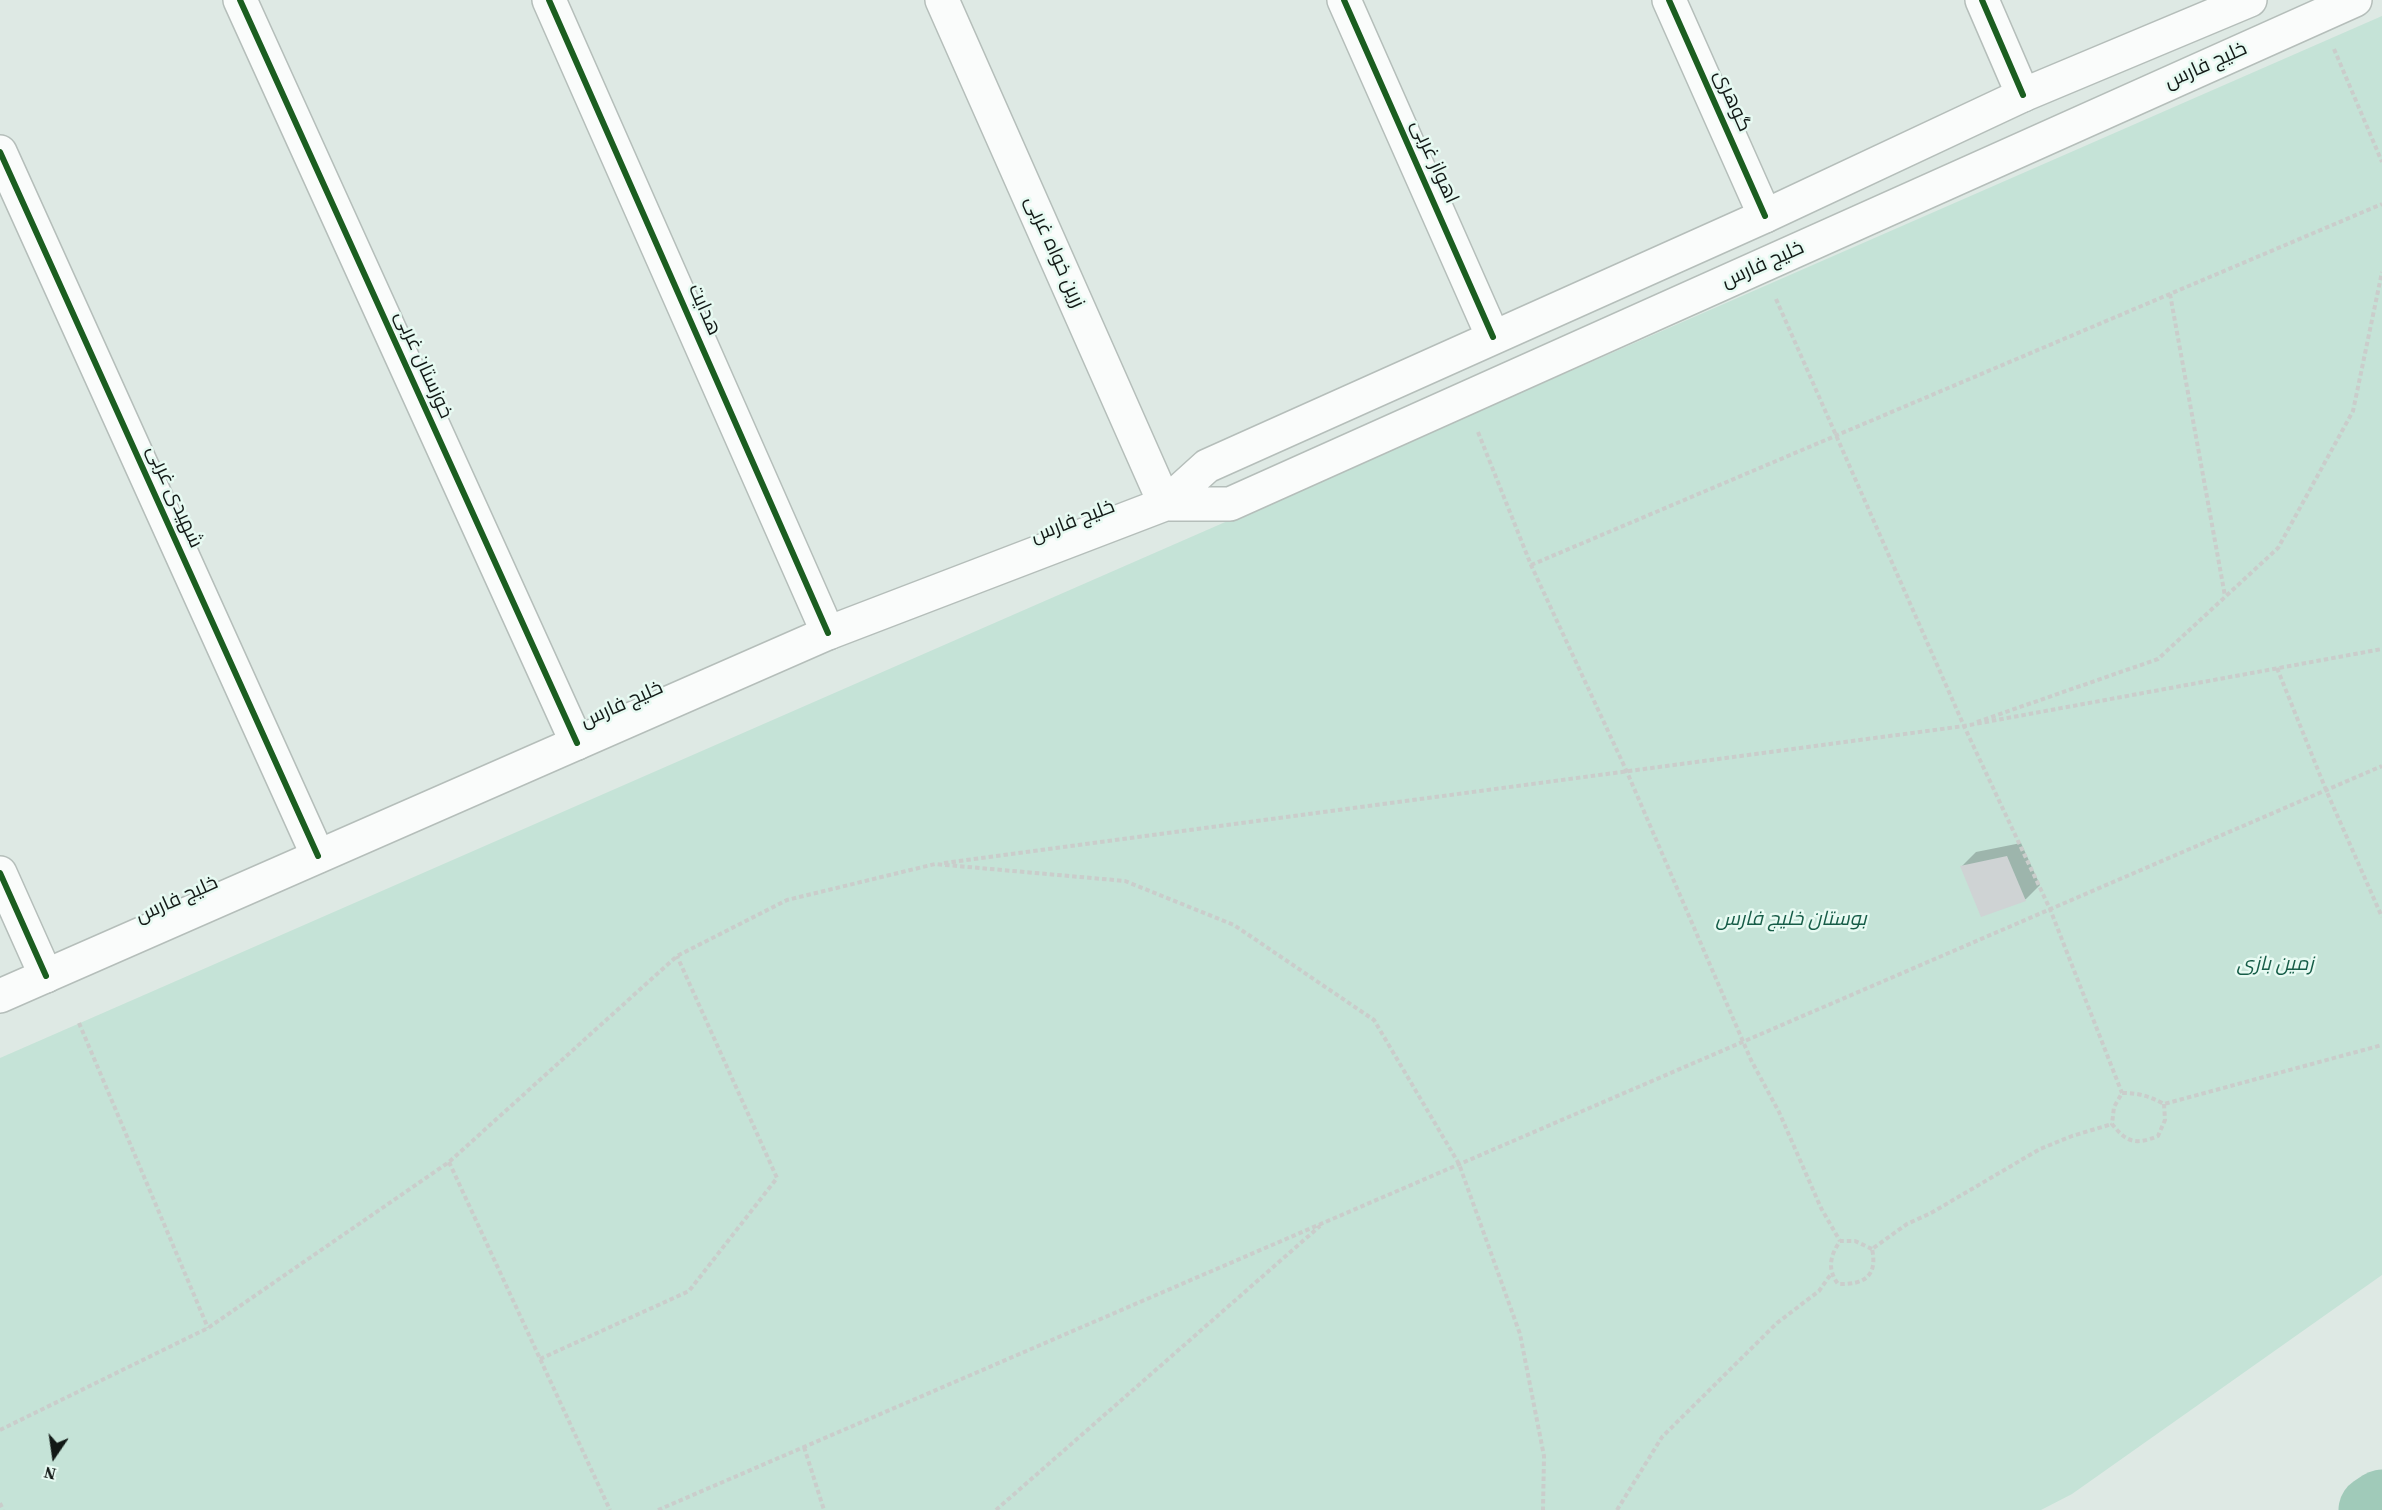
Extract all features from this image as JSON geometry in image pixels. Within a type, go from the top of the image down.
[{"type":"main road","name":"خوزستان غربی","points":[[240,0],[577,743]]},
{"type":"main road","name":"هدایت","points":[[549,0],[828,633]]},
{"type":"main road","name":"زرین خواه غربی","points":[[942,0],[1165,504]]},
{"type":"main road","name":"اهواز غربی","points":[[1344,0],[1493,337]]},
{"type":"main road","name":"گوهری","points":[[1670,0],[1765,216]]},
{"type":"main road","points":[[1982,0],[2023,95]]},
{"type":"main road","name":"خلیج فارس","points":[[1165,504],[1207,466],[1765,216],[2023,95],[2250,0]]},
{"type":"main road","name":"خلیج فارس","points":[[0,996],[828,633],[1165,504],[1230,504],[2355,0]]},
{"type":"main road","name":"شهیدی غربی","points":[[0,152],[318,856]]},
{"type":"main road","points":[[0,873],[46,976]]},
{"type":"path","points":[[2330,39],[2382,162]]},
{"type":"path","points":[[1531,565],[2382,204]]},
{"type":"path","points":[[1964,726],[2158,659],[2278,548],[2353,411],[2382,272]]},
{"type":"path","points":[[2170,294],[2225,597]]},
{"type":"path","points":[[1775,295],[1964,726],[2050,909],[2122,1093]]},
{"type":"path","points":[[1476,426],[1531,565],[1627,772],[1752,1060],[1779,1112],[1821,1208],[1840,1241]]},
{"type":"path","points":[[0,1430],[208,1328],[449,1162],[677,956],[787,900],[935,864],[1964,726],[2382,649]]},
{"type":"path","points":[[2277,668],[2326,790],[2382,917]]},
{"type":"path","points":[[658,1510],[2382,766]]},
{"type":"path","points":[[935,864],[1125,881],[1234,925],[1374,1020],[1459,1164],[1520,1334],[1545,1456],[1543,1510]]},
{"type":"path","points":[[540,1359],[690,1291],[777,1178],[677,956]]},
{"type":"path","points":[[79,1023],[208,1328]]},
{"type":"path","points":[[2122,1093],[2150,1096],[2164,1104],[2382,1045]]},
{"type":"path","points":[[2122,1093],[2114,1107],[2112,1124],[2123,1137],[2142,1143],[2158,1136],[2165,1120],[2164,1104]]},
{"type":"path","points":[[1872,1249],[1907,1224],[1931,1213],[2040,1149],[2112,1124]]},
{"type":"path","points":[[449,1162],[610,1510]]},
{"type":"path","points":[[996,1510],[1323,1223]]},
{"type":"path","points":[[1840,1241],[1855,1241],[1872,1249]]},
{"type":"path","points":[[1617,1510],[1662,1437],[1777,1323],[1819,1291],[1831,1274],[1833,1251],[1840,1241]]},
{"type":"path","points":[[1831,1274],[1838,1284],[1854,1284],[1869,1276],[1875,1262],[1872,1249]]},
{"type":"path","points":[[804,1447],[824,1510]]},
{"type":"path","points":[[0,1503],[3,1510]]},
{"type":"green space","name":"بوستان خلیج فارس","points":[[2382,16],[2382,1275],[2072,1494],[2041,1510],[0,1510],[0,1058]]},
{"type":"building","points":[[2007,856],[2026,901],[1981,917],[1960,866]]},
{"type":"waterway","points":[[2373,1510],[2382,1504]]},
{"type":"cycle path","points":[[240,0],[577,743]]},
{"type":"cycle path","points":[[549,0],[828,633]]},
{"type":"cycle path","points":[[1344,0],[1493,337]]},
{"type":"cycle path","points":[[1669,0],[1765,216]]},
{"type":"cycle path","points":[[1982,0],[2023,95]]},
{"type":"cycle path","points":[[0,152],[318,856]]},
{"type":"cycle path","points":[[0,873],[46,976]]},
{"type":"park label","name":"زمین بازی","points":[[2275,965]]}]
